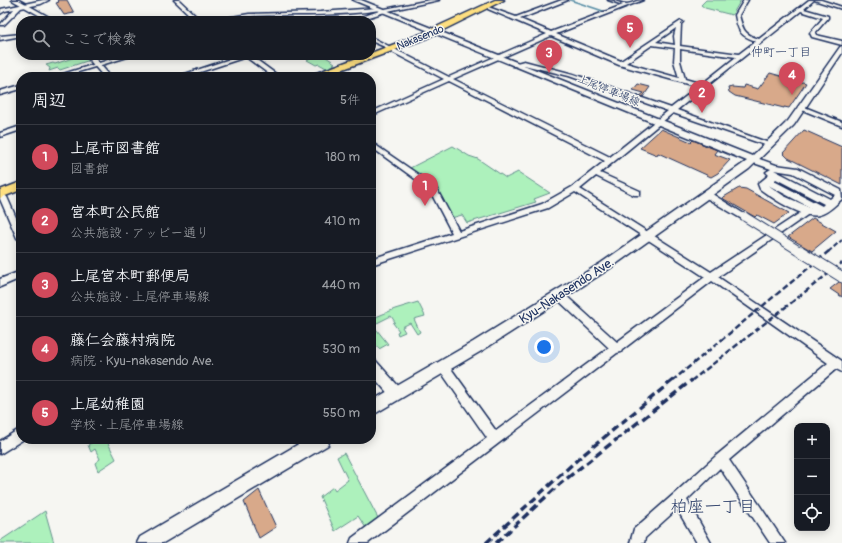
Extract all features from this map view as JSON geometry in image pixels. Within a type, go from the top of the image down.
[{"type":"highway","name":"Nakasendo","points":[[435,33],[501,0]]},
{"type":"highway","name":"Nakasendo","points":[[376,56],[435,33],[507,0]]},
{"type":"highway","name":"Nakasendo","points":[[376,56],[392,50]]},
{"type":"highway","name":"Nakasendo","points":[[328,72],[363,60]]},
{"type":"highway","name":"Nakasendo","points":[[336,72],[366,60]]},
{"type":"highway","points":[[1,195],[16,188]]},
{"type":"highway","points":[[1,195],[16,191]]},
{"type":"main road","name":"上尾停車場線","points":[[356,0],[754,160]]},
{"type":"main road","points":[[754,160],[791,123],[842,48]]},
{"type":"main road","name":"Kyu-Nakasendo Ave.","points":[[376,406],[559,295],[649,235],[754,160]]},
{"type":"main road","points":[[146,543],[314,444]]},
{"type":"street","points":[[15,0],[44,16]]},
{"type":"street","points":[[0,13],[3,10],[47,0]]},
{"type":"street","points":[[176,0],[194,16]]},
{"type":"street","points":[[243,16],[274,13],[320,13],[381,10],[437,0]]},
{"type":"street","points":[[516,19],[566,0]]},
{"type":"street","points":[[610,0],[627,5]]},
{"type":"street","points":[[376,112],[550,34],[641,0]]},
{"type":"street","points":[[746,0],[737,15],[740,31],[746,36],[759,40]]},
{"type":"street","points":[[376,260],[545,206],[560,199],[611,161],[759,40],[812,0]]},
{"type":"street","points":[[816,0],[842,8]]},
{"type":"street","points":[[2,24],[19,7]]},
{"type":"street","points":[[490,8],[621,64],[703,86]]},
{"type":"street","points":[[800,9],[826,17],[812,33],[814,36],[842,43]]},
{"type":"street","points":[[365,16],[381,10]]},
{"type":"street","points":[[264,16],[274,13]]},
{"type":"street","points":[[621,64],[679,23],[677,36],[677,61],[682,80]]},
{"type":"street","points":[[0,38],[16,36]]},
{"type":"street","points":[[376,42],[611,161]]},
{"type":"street","points":[[652,43],[740,56]]},
{"type":"street","points":[[92,60],[103,72]]},
{"type":"street","points":[[73,72],[114,60]]},
{"type":"street","points":[[194,72],[231,60]]},
{"type":"street","points":[[253,60],[270,72]]},
{"type":"street","points":[[515,65],[524,63],[563,73],[770,145]]},
{"type":"street","points":[[0,94],[16,89]]},
{"type":"street","points":[[802,108],[842,124]]},
{"type":"street","points":[[0,134],[16,129]]},
{"type":"street","points":[[376,148],[432,188],[457,234]]},
{"type":"street","points":[[754,160],[775,168],[795,170],[838,192],[841,195],[821,210],[816,212],[809,211],[798,207],[765,189],[763,184],[776,175]]},
{"type":"street","points":[[754,160],[763,168],[830,203]]},
{"type":"street","points":[[595,173],[637,193]]},
{"type":"street","points":[[767,181],[821,210]]},
{"type":"street","points":[[575,189],[649,235],[839,365],[721,459],[639,534],[637,543]]},
{"type":"street","points":[[706,194],[842,277]]},
{"type":"street","points":[[1,195],[16,227]]},
{"type":"street","points":[[357,543],[494,438],[617,349],[711,277],[809,211]]},
{"type":"street","points":[[0,283],[16,276]]},
{"type":"street","points":[[559,295],[617,349]]},
{"type":"street","points":[[443,366],[494,438]]},
{"type":"street","points":[[376,371],[396,393]]},
{"type":"street","points":[[0,448],[16,437]]},
{"type":"street","points":[[721,459],[778,543]]},
{"type":"street","points":[[679,499],[704,543]]},
{"type":"green space","points":[[706,0],[741,0],[732,15],[705,8],[701,5]]},
{"type":"green space","points":[[189,14],[191,16],[177,16]]},
{"type":"green space","points":[[67,60],[90,60],[60,70],[58,68],[49,71],[50,68],[46,65],[53,63],[55,64]]},
{"type":"green space","points":[[307,60],[330,60],[335,63],[333,64],[336,66],[328,69],[319,64],[316,65]]},
{"type":"green space","points":[[453,146],[469,156],[478,159],[506,178],[518,172],[550,193],[534,199],[536,202],[467,223],[462,215],[451,218],[433,187],[410,168]]},
{"type":"green space","points":[[418,302],[425,316],[414,319],[420,332],[417,334],[410,323],[402,327],[405,332],[398,335],[397,332],[399,331],[393,323],[395,322],[391,316],[376,324],[376,317]]},
{"type":"green space","points":[[376,329],[388,344],[379,349],[376,345]]},
{"type":"green space","points":[[108,444],[116,459],[98,471],[95,463],[100,459],[95,449],[91,452],[88,445]]},
{"type":"green space","points":[[344,453],[378,518],[366,528],[358,516],[335,531],[320,497],[333,487],[335,490],[348,480],[337,457]]},
{"type":"green space","points":[[45,511],[54,543],[1,543],[0,541]]},
{"type":"building","points":[[57,0],[67,0],[74,13],[64,15],[56,3],[59,2]]},
{"type":"building","points":[[770,73],[806,83],[789,108],[735,96],[729,92],[728,88],[743,88],[744,85],[758,89]]},
{"type":"building","points":[[638,84],[650,87],[643,97],[640,96],[644,93],[633,90]]},
{"type":"building","points":[[661,129],[691,142],[693,140],[717,150],[714,154],[730,160],[718,173],[711,177],[658,153],[657,155],[640,148]]},
{"type":"building","points":[[804,130],[842,147],[842,185],[788,158],[783,153]]},
{"type":"building","points":[[739,188],[746,189],[789,213],[774,224],[757,215],[755,217],[722,198]]},
{"type":"building","points":[[813,218],[836,231],[812,251],[788,237]]},
{"type":"building","points":[[839,282],[842,283],[842,297],[830,289]]},
{"type":"building","points":[[259,490],[276,527],[259,538],[244,502]]},
{"type":"waterway","points":[[570,0],[606,12]]},
{"type":"railway","points":[[828,252],[842,240]]},
{"type":"railway","points":[[672,381],[829,251]]},
{"type":"railway","points":[[691,381],[842,263]]},
{"type":"railway","points":[[486,543],[577,460],[673,380]]},
{"type":"railway","points":[[496,543],[561,483],[692,380]]},
{"type":"place","name":"上尾幼稚園","points":[[630,48]]},
{"type":"place","name":"上尾宮本町郵便局","points":[[549,73]]},
{"type":"place","name":"藤仁会藤村病院","points":[[792,95]]},
{"type":"place","name":"宮本町公民館","points":[[702,113]]},
{"type":"place","name":"上尾市図書館","points":[[425,206]]},
{"type":"district","name":"仲町一丁目","points":[[781,52]]},
{"type":"district","name":"柏座一丁目","points":[[713,506]]}]
